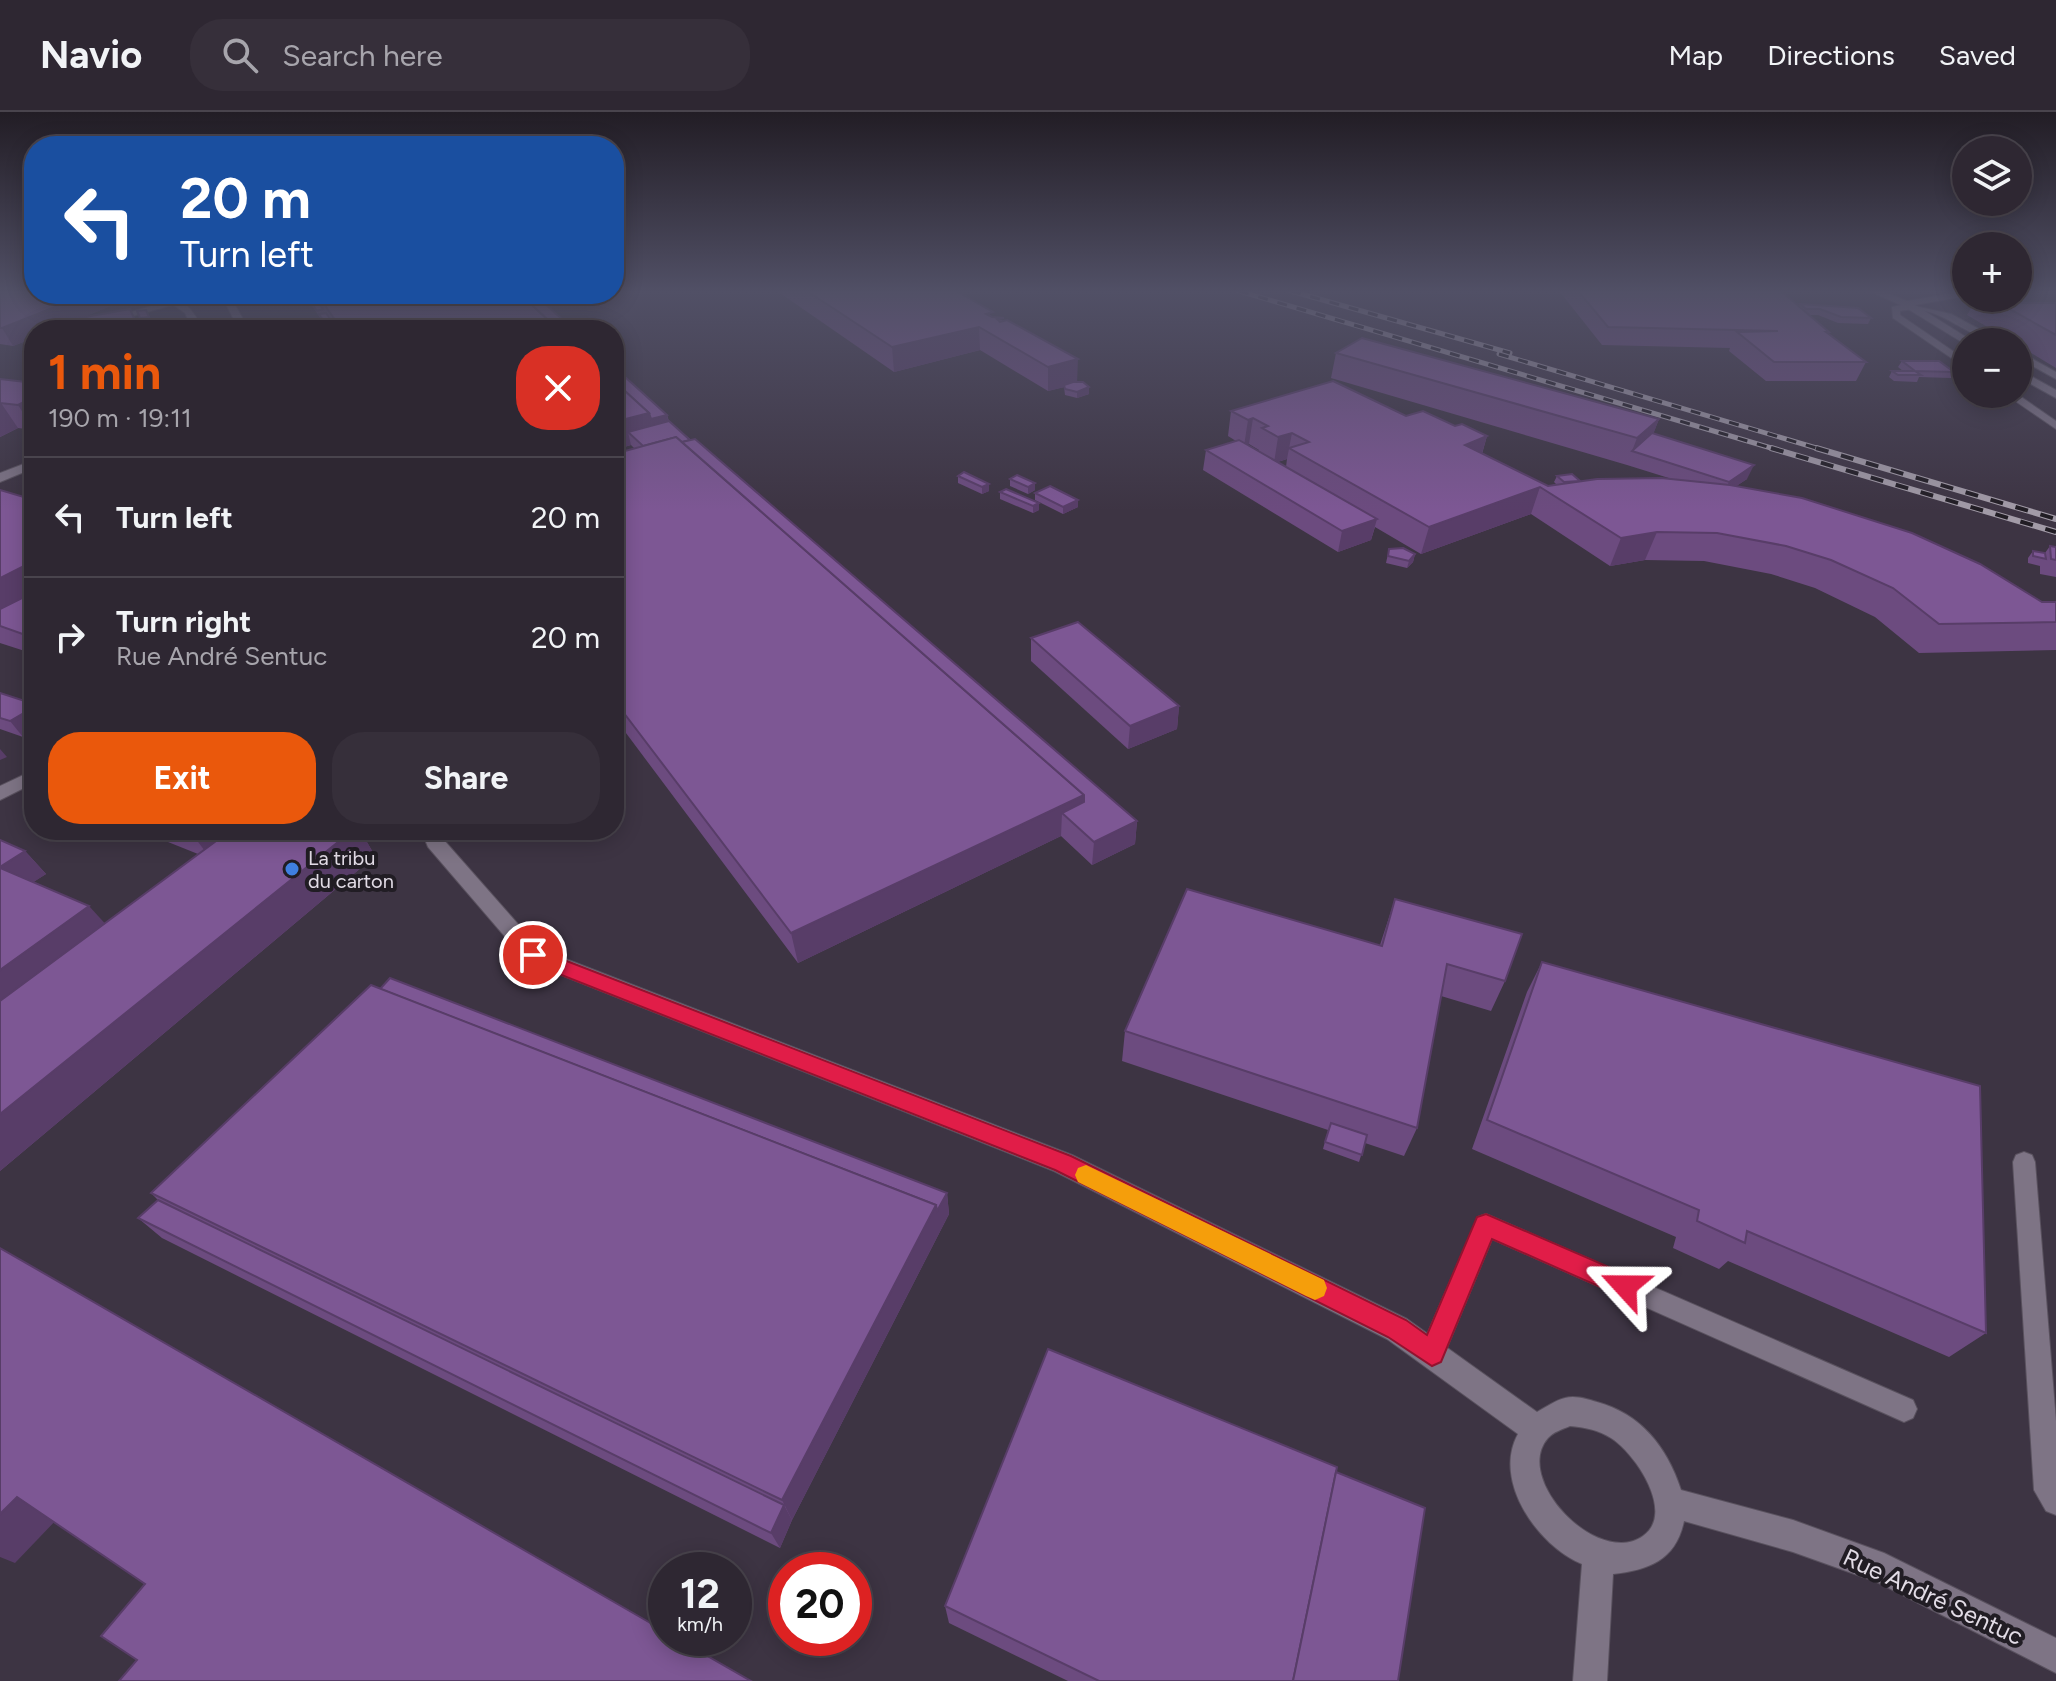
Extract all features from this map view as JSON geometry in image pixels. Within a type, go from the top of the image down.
[{"type":"street","points":[[2032,380],[2056,395]]},
{"type":"street","points":[[0,478],[24,468]]},
{"type":"street","points":[[0,794],[24,781]]},
{"type":"street","points":[[434,840],[533,955],[1063,1163],[1397,1329],[1535,1428]]},
{"type":"street","points":[[1568,1411],[1590,1412],[1612,1421],[1633,1436],[1651,1456],[1670,1502],[1668,1524],[1659,1543],[1643,1554],[1621,1559],[1598,1555],[1575,1544],[1555,1528],[1528,1485],[1524,1463],[1527,1443],[1535,1428],[1549,1416],[1568,1411]]},
{"type":"street","name":"Rue André Sentuc","points":[[1670,1502],[1793,1536],[1884,1569],[2056,1656]]},
{"type":"street","points":[[1590,1681],[1598,1555]]},
{"type":"lane","points":[[2036,364],[2056,376]]},
{"type":"lane","points":[[2031,408],[2056,426]]},
{"type":"lane","points":[[2024,1162],[2048,1490],[2056,1501]]},
{"type":"lane","points":[[1432,1353],[1486,1225],[1904,1409]]},
{"type":"building","points":[[1376,364],[1458,364],[1659,419],[1637,438]]},
{"type":"building","points":[[1906,364],[1943,364],[1952,372],[1915,371]]},
{"type":"building","points":[[1892,371],[1915,371],[1921,375],[1898,375]]},
{"type":"building","points":[[624,376],[667,415],[651,419],[649,413],[624,390]]},
{"type":"building","points":[[0,379],[24,382],[24,402],[18,405],[0,403]]},
{"type":"building","points":[[1333,381],[1406,416],[1423,411],[1487,436],[1465,445],[1548,486],[1597,479],[1661,478],[1730,485],[1802,498],[1912,533],[1980,564],[2042,602],[2056,602],[2056,622],[1939,624],[1893,588],[1831,560],[1786,546],[1717,533],[1657,532],[1621,538],[1540,487],[1429,527],[1289,448],[1309,442],[1292,433],[1278,437],[1262,428],[1268,426],[1231,411]]},
{"type":"building","points":[[1083,382],[1089,387],[1077,392],[1065,389],[1064,385]]},
{"type":"building","points":[[624,390],[649,413],[624,419]]},
{"type":"building","points":[[669,421],[690,440],[682,442],[676,437],[643,446],[628,432]]},
{"type":"building","points":[[1652,433],[1754,465],[1729,482],[1632,451]]},
{"type":"building","points":[[676,437],[1084,795],[791,933],[624,713],[624,451]]},
{"type":"building","points":[[695,439],[1137,821],[1094,842],[1062,813],[1084,802],[1084,795],[682,442]]},
{"type":"building","points":[[1239,440],[1377,519],[1342,531],[1206,450]]},
{"type":"building","points":[[964,472],[989,484],[982,487],[958,476]]},
{"type":"building","points":[[1572,474],[1580,481],[1564,482],[1557,476]]},
{"type":"building","points":[[1017,475],[1035,483],[1028,487],[1010,479]]},
{"type":"building","points":[[1050,486],[1078,500],[1063,507],[1035,493]]},
{"type":"building","points":[[1006,489],[1039,503],[1033,506],[1000,492]]},
{"type":"building","points":[[0,490],[24,497],[24,566],[0,578]]},
{"type":"building","points":[[2050,546],[2056,547],[2056,560],[2051,559]]},
{"type":"building","points":[[1403,548],[1415,554],[1409,561],[1388,556],[1389,549]]},
{"type":"building","points":[[2033,551],[2045,553],[2046,559],[2033,556]]},
{"type":"building","points":[[24,597],[24,634],[0,626],[0,609]]},
{"type":"building","points":[[1078,622],[1179,706],[1130,726],[1031,638]]},
{"type":"building","points":[[0,693],[24,701],[24,713],[10,721],[0,718]]},
{"type":"building","points":[[0,840],[25,851],[0,867]]},
{"type":"building","points":[[217,840],[341,840],[0,1114],[0,1001]]},
{"type":"building","points":[[0,868],[89,906],[0,970]]},
{"type":"building","points":[[1187,889],[1382,946],[1395,899],[1522,934],[1505,981],[1447,964],[1417,1128],[1125,1031]]},
{"type":"building","points":[[1542,962],[1980,1086],[1986,1333],[1747,1231],[1745,1243],[1697,1221],[1699,1210],[1487,1120]]},
{"type":"building","points":[[390,978],[947,1193],[937,1211],[936,1205],[380,989]]},
{"type":"building","points":[[371,985],[936,1205],[782,1500],[151,1193]]},
{"type":"building","points":[[1331,1123],[1367,1135],[1362,1155],[1325,1142]]},
{"type":"building","points":[[158,1200],[784,1505],[771,1533],[138,1218]]},
{"type":"building","points":[[0,1248],[648,1622],[648,1656],[707,1656],[751,1681],[119,1681],[137,1660],[101,1636],[145,1584],[17,1497],[0,1514]]},
{"type":"building","points":[[1048,1349],[1337,1467],[1293,1681],[1099,1681],[945,1606]]},
{"type":"building","points":[[1336,1472],[1425,1508],[1398,1681],[1293,1681]]},
{"type":"railway","points":[[1487,364],[1778,450]]},
{"type":"railway","points":[[1533,364],[1823,450]]},
{"type":"railway","points":[[1771,448],[2056,532]]},
{"type":"railway","points":[[1816,448],[2056,519]]},
{"type":"slow traffic","points":[[1086,1175],[1315,1288]]},
{"type":"place","name":"La tribu du carton","points":[[292,869]]},
{"type":"route","points":[[533,955],[1063,1163],[1397,1329],[1432,1353],[1486,1225],[1625,1286]]}]
